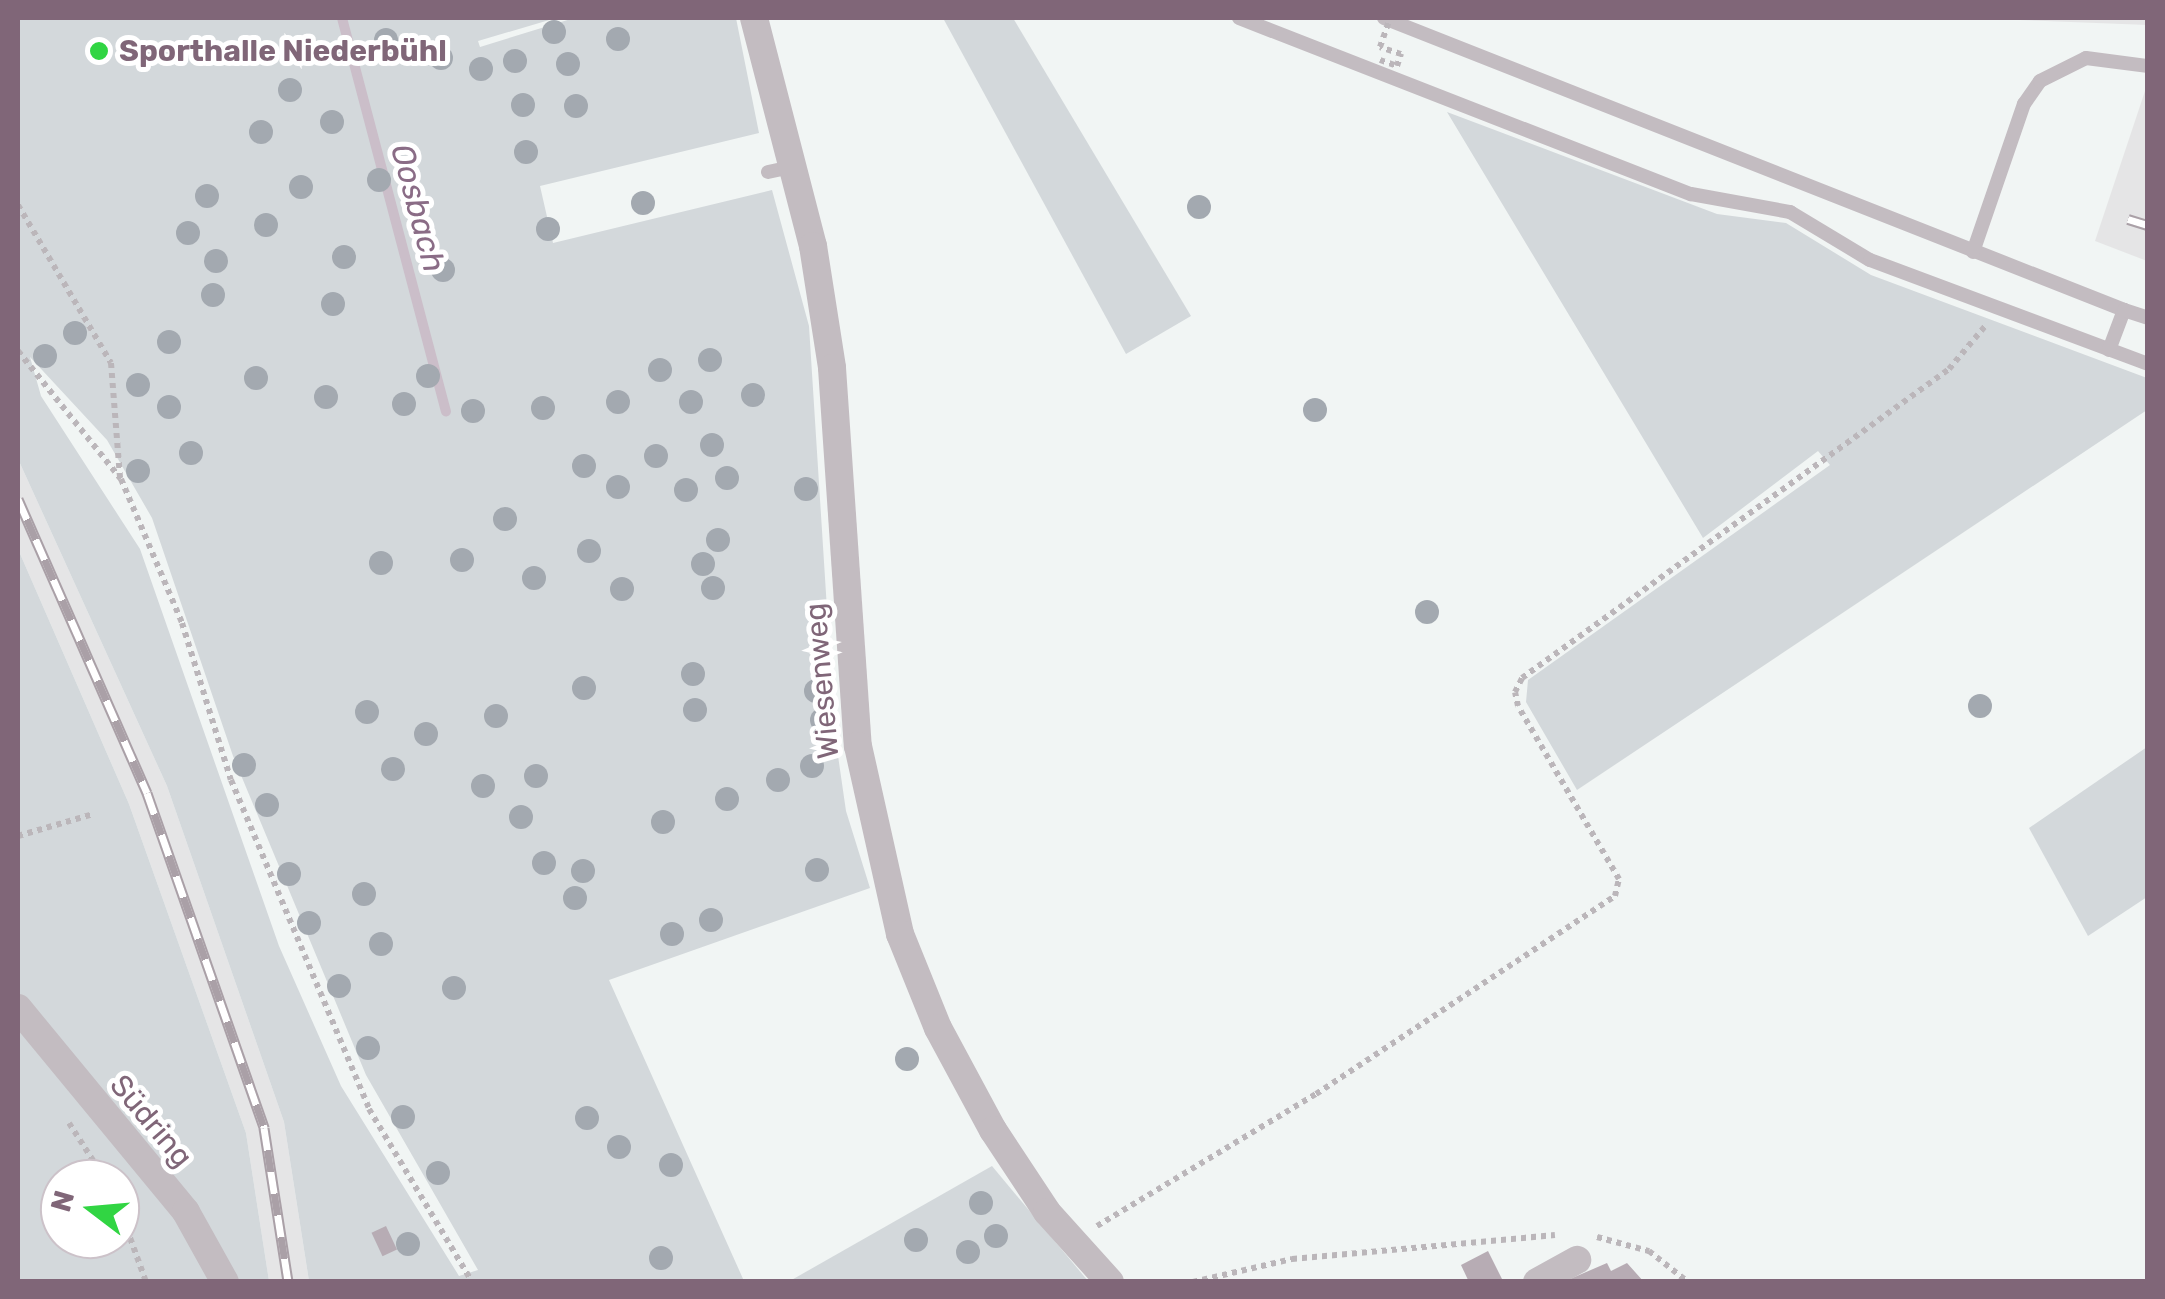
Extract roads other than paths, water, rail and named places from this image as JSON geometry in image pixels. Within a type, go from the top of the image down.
[{"type":"street","name":"Wiesenweg","points":[[754,18],[780,170],[813,246],[832,368],[858,746],[875,841],[900,934],[938,1028],[993,1130],[1075,1244],[1110,1282]]},
{"type":"street","name":"Südring","points":[[18,1008],[186,1212],[225,1282]]},
{"type":"street","points":[[1537,1282],[1576,1243]]},
{"type":"lane","points":[[1240,18],[1691,194],[1790,212],[1870,260],[2148,364]]},
{"type":"lane","points":[[1387,18],[2148,318]]},
{"type":"lane","points":[[1973,252],[2024,104],[2040,81],[2086,58],[2148,66]]},
{"type":"lane","points":[[2109,350],[2124,310]]},
{"type":"waterway","name":"Oosbach","points":[[342,18],[446,412]]},
{"type":"railway","points":[[2128,219],[2148,225]]},
{"type":"railway","points":[[18,499],[147,793],[264,1128],[288,1282]]},
{"type":"place","name":"Sporthalle Niederbühl","points":[[99,51]]}]
